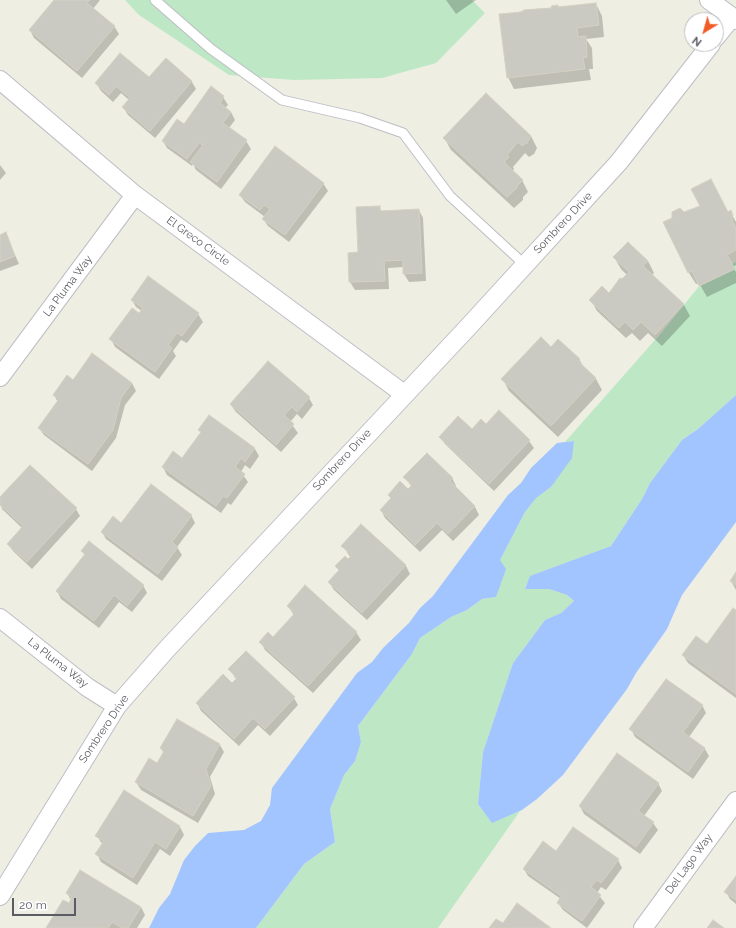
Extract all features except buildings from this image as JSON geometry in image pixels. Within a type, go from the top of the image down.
[{"type":"street","points":[[709,0],[734,18],[724,29]]},
{"type":"street","name":"Sombrero Drive","points":[[0,896],[117,706],[166,650],[619,162],[705,52]]},
{"type":"street","name":"El Greco Circle","points":[[0,80],[135,195],[404,394]]},
{"type":"street","name":"La Pluma Way","points":[[0,377],[135,195]]},
{"type":"street","name":"La Pluma Way","points":[[0,618],[87,687],[117,706]]},
{"type":"street","name":"Del Lago Way","points":[[643,928],[736,801]]},
{"type":"lane","points":[[155,0],[211,49],[282,100],[360,118],[403,133],[450,196],[525,265]]},
{"type":"green space","points":[[125,0],[472,0],[485,13],[436,63],[382,78],[294,80],[229,75],[139,15]]},
{"type":"green space","points":[[736,262],[736,395],[698,429],[682,440],[650,483],[642,499],[611,546],[531,576],[525,588],[549,589],[567,595],[574,601],[561,613],[545,620],[513,663],[483,752],[478,804],[492,822],[520,811],[438,928],[256,928],[304,864],[335,842],[330,809],[344,775],[355,760],[361,742],[358,726],[412,654],[420,638],[451,617],[467,610],[482,599],[496,597],[500,560],[525,512],[535,498],[551,487],[574,441],[565,442],[662,332],[705,279]]},
{"type":"water","points":[[736,395],[736,522],[682,595],[667,629],[636,673],[627,689],[563,775],[537,799],[522,810],[492,823],[478,804],[483,752],[513,663],[545,620],[561,613],[574,601],[567,595],[549,589],[525,589],[530,576],[611,546],[642,499],[650,483],[682,440],[698,429]]},
{"type":"water","points":[[574,441],[572,458],[551,487],[536,498],[525,512],[500,560],[506,569],[496,597],[482,599],[467,610],[451,617],[420,638],[412,654],[358,726],[361,742],[355,761],[344,775],[330,809],[335,842],[304,864],[256,928],[149,928],[159,908],[170,894],[184,860],[195,846],[208,833],[244,830],[261,821],[270,805],[272,788],[357,673],[372,662],[383,648],[409,623],[420,608],[433,596],[508,495],[521,483],[531,468],[557,443]]}]
